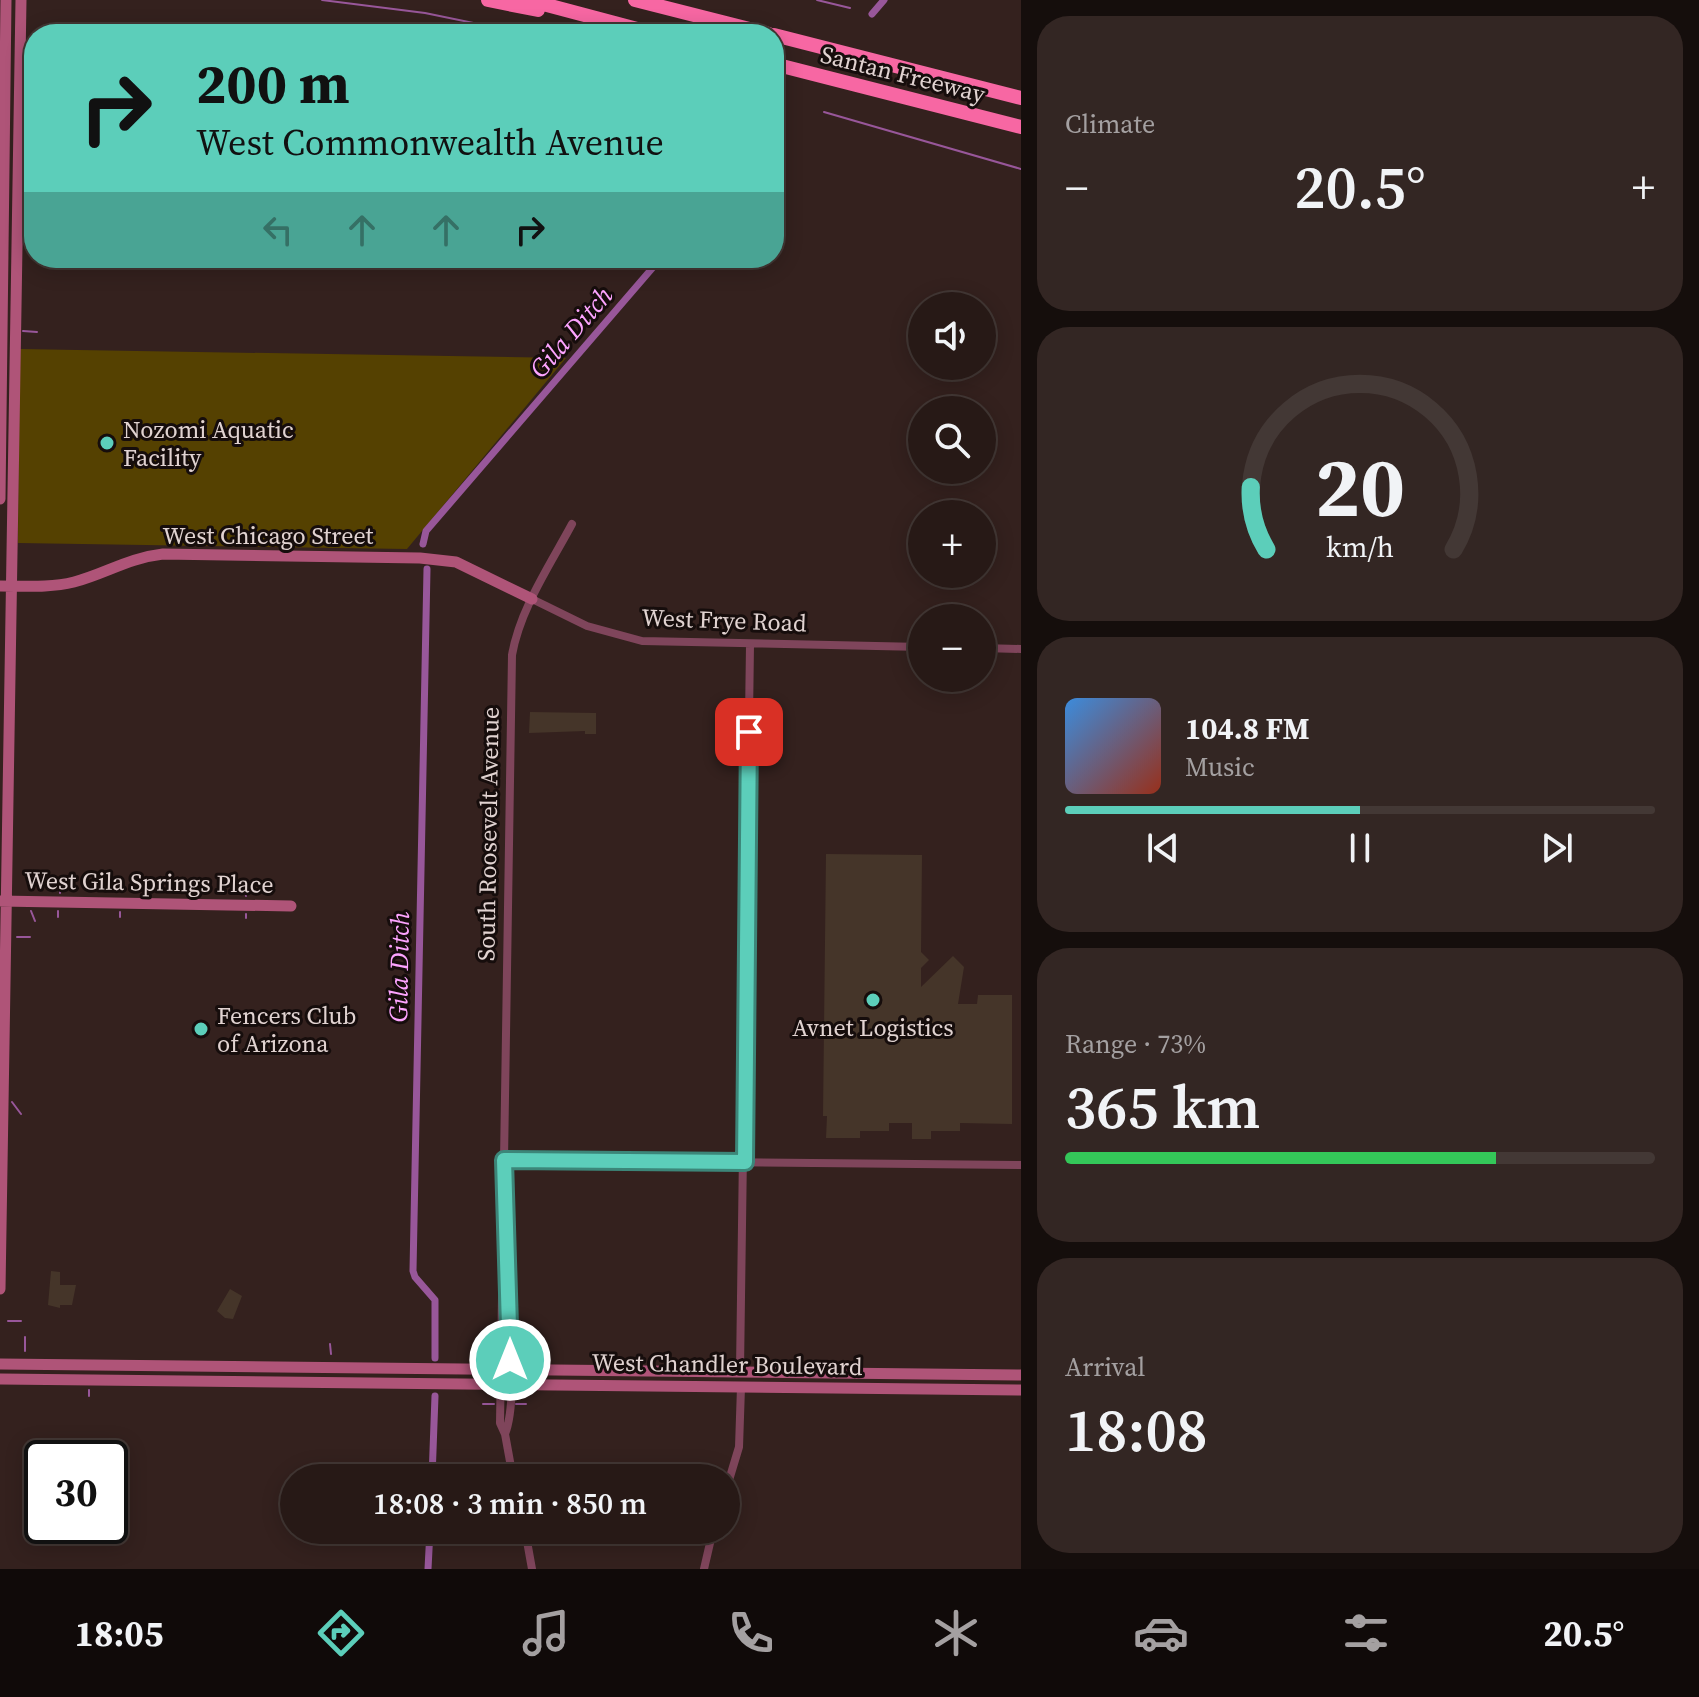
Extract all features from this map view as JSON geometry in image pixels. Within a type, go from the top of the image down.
[{"type":"highway","points":[[488,0],[606,21]]},
{"type":"highway","points":[[528,0],[618,24]]},
{"type":"highway","name":"Santan Freeway","points":[[640,1],[729,24]]},
{"type":"highway","name":"Santan Freeway","points":[[784,38],[1021,98]]},
{"type":"highway","name":"Santan Freeway","points":[[784,67],[1021,127]]},
{"type":"main road","points":[[0,1289],[5,586],[2,210],[3,29],[6,0]]},
{"type":"main road","points":[[0,499],[21,0]]},
{"type":"main road","points":[[3,29],[13,48],[13,93],[18,103]]},
{"type":"main road","name":"West Chicago Street","points":[[5,586],[59,585],[136,557],[163,554],[420,558],[456,562],[532,599]]},
{"type":"main road","name":"West Gila Springs Place","points":[[3,901],[291,906]]},
{"type":"main road","name":"West Chandler Boulevard","points":[[0,1364],[1021,1375]]},
{"type":"main road","name":"West Chandler Boulevard","points":[[0,1379],[1021,1390]]},
{"type":"street","name":"South Roosevelt Avenue","points":[[510,1464],[500,1423],[510,1298],[506,1292],[504,1160],[512,655],[517,632],[532,599],[572,524]]},
{"type":"street","name":"West Frye Road","points":[[532,599],[614,635],[659,643],[908,647]]},
{"type":"street","points":[[740,1370],[750,645]]},
{"type":"street","points":[[996,648],[1021,649]]},
{"type":"street","points":[[504,1160],[1021,1165]]},
{"type":"street","points":[[734,1464],[739,1447],[741,1387]]},
{"type":"street","points":[[528,1544],[532,1569]]},
{"type":"street","points":[[704,1569],[710,1544]]},
{"type":"shaded area","points":[[19,349],[566,358],[407,549],[18,543]]},
{"type":"building","points":[[530,712],[596,713],[596,734],[585,734],[585,731],[529,733]]},
{"type":"building","name":"Avnet Logistics","points":[[826,854],[922,855],[921,952],[929,960],[921,968],[921,987],[953,956],[964,967],[958,1004],[977,1004],[978,995],[1012,995],[1012,1124],[960,1123],[960,1131],[931,1131],[931,1139],[912,1139],[912,1123],[889,1123],[889,1131],[860,1131],[860,1138],[826,1138],[827,1116],[823,1116]]},
{"type":"building","points":[[51,1271],[60,1272],[60,1285],[76,1285],[72,1305],[60,1305],[60,1308],[48,1305]]},
{"type":"building","points":[[230,1289],[242,1296],[233,1319],[225,1318],[217,1311]]},
{"type":"waterway","points":[[322,0],[425,13],[478,24]]},
{"type":"waterway","points":[[817,0],[850,8]]},
{"type":"waterway","name":"Gila Ditch","points":[[872,14],[884,0]]},
{"type":"waterway","points":[[824,112],[1021,169]]},
{"type":"waterway","name":"Gila Ditch","points":[[423,544],[426,531],[652,268]]},
{"type":"waterway","points":[[23,331],[37,332]]},
{"type":"waterway","name":"Gila Ditch","points":[[427,569],[413,1271],[435,1300],[435,1358]]},
{"type":"waterway","points":[[60,887],[60,893]]},
{"type":"waterway","points":[[246,890],[246,896]]},
{"type":"waterway","points":[[31,911],[35,921]]},
{"type":"waterway","points":[[58,911],[58,917]]},
{"type":"waterway","points":[[120,912],[120,917]]},
{"type":"waterway","points":[[17,937],[30,937]]},
{"type":"waterway","points":[[12,1102],[21,1114]]},
{"type":"waterway","points":[[8,1321],[21,1321]]},
{"type":"waterway","points":[[25,1337],[25,1351]]},
{"type":"waterway","points":[[330,1344],[331,1354]]},
{"type":"waterway","points":[[89,1390],[89,1396]]},
{"type":"waterway","name":"Gila Ditch","points":[[433,1464],[435,1396]]},
{"type":"waterway","points":[[483,1404],[494,1404]]},
{"type":"waterway","points":[[516,1404],[526,1404]]},
{"type":"waterway","name":"Gila Ditch","points":[[428,1569],[429,1544]]},
{"type":"place","name":"Nozomi Aquatic Facility","points":[[107,443]]},
{"type":"place","name":"Avnet Logistics","points":[[873,1000]]},
{"type":"place","name":"Fencers Club of Arizona","points":[[201,1029]]},
{"type":"route","points":[[510,1360],[504,1160],[745,1162],[749,732]]}]
